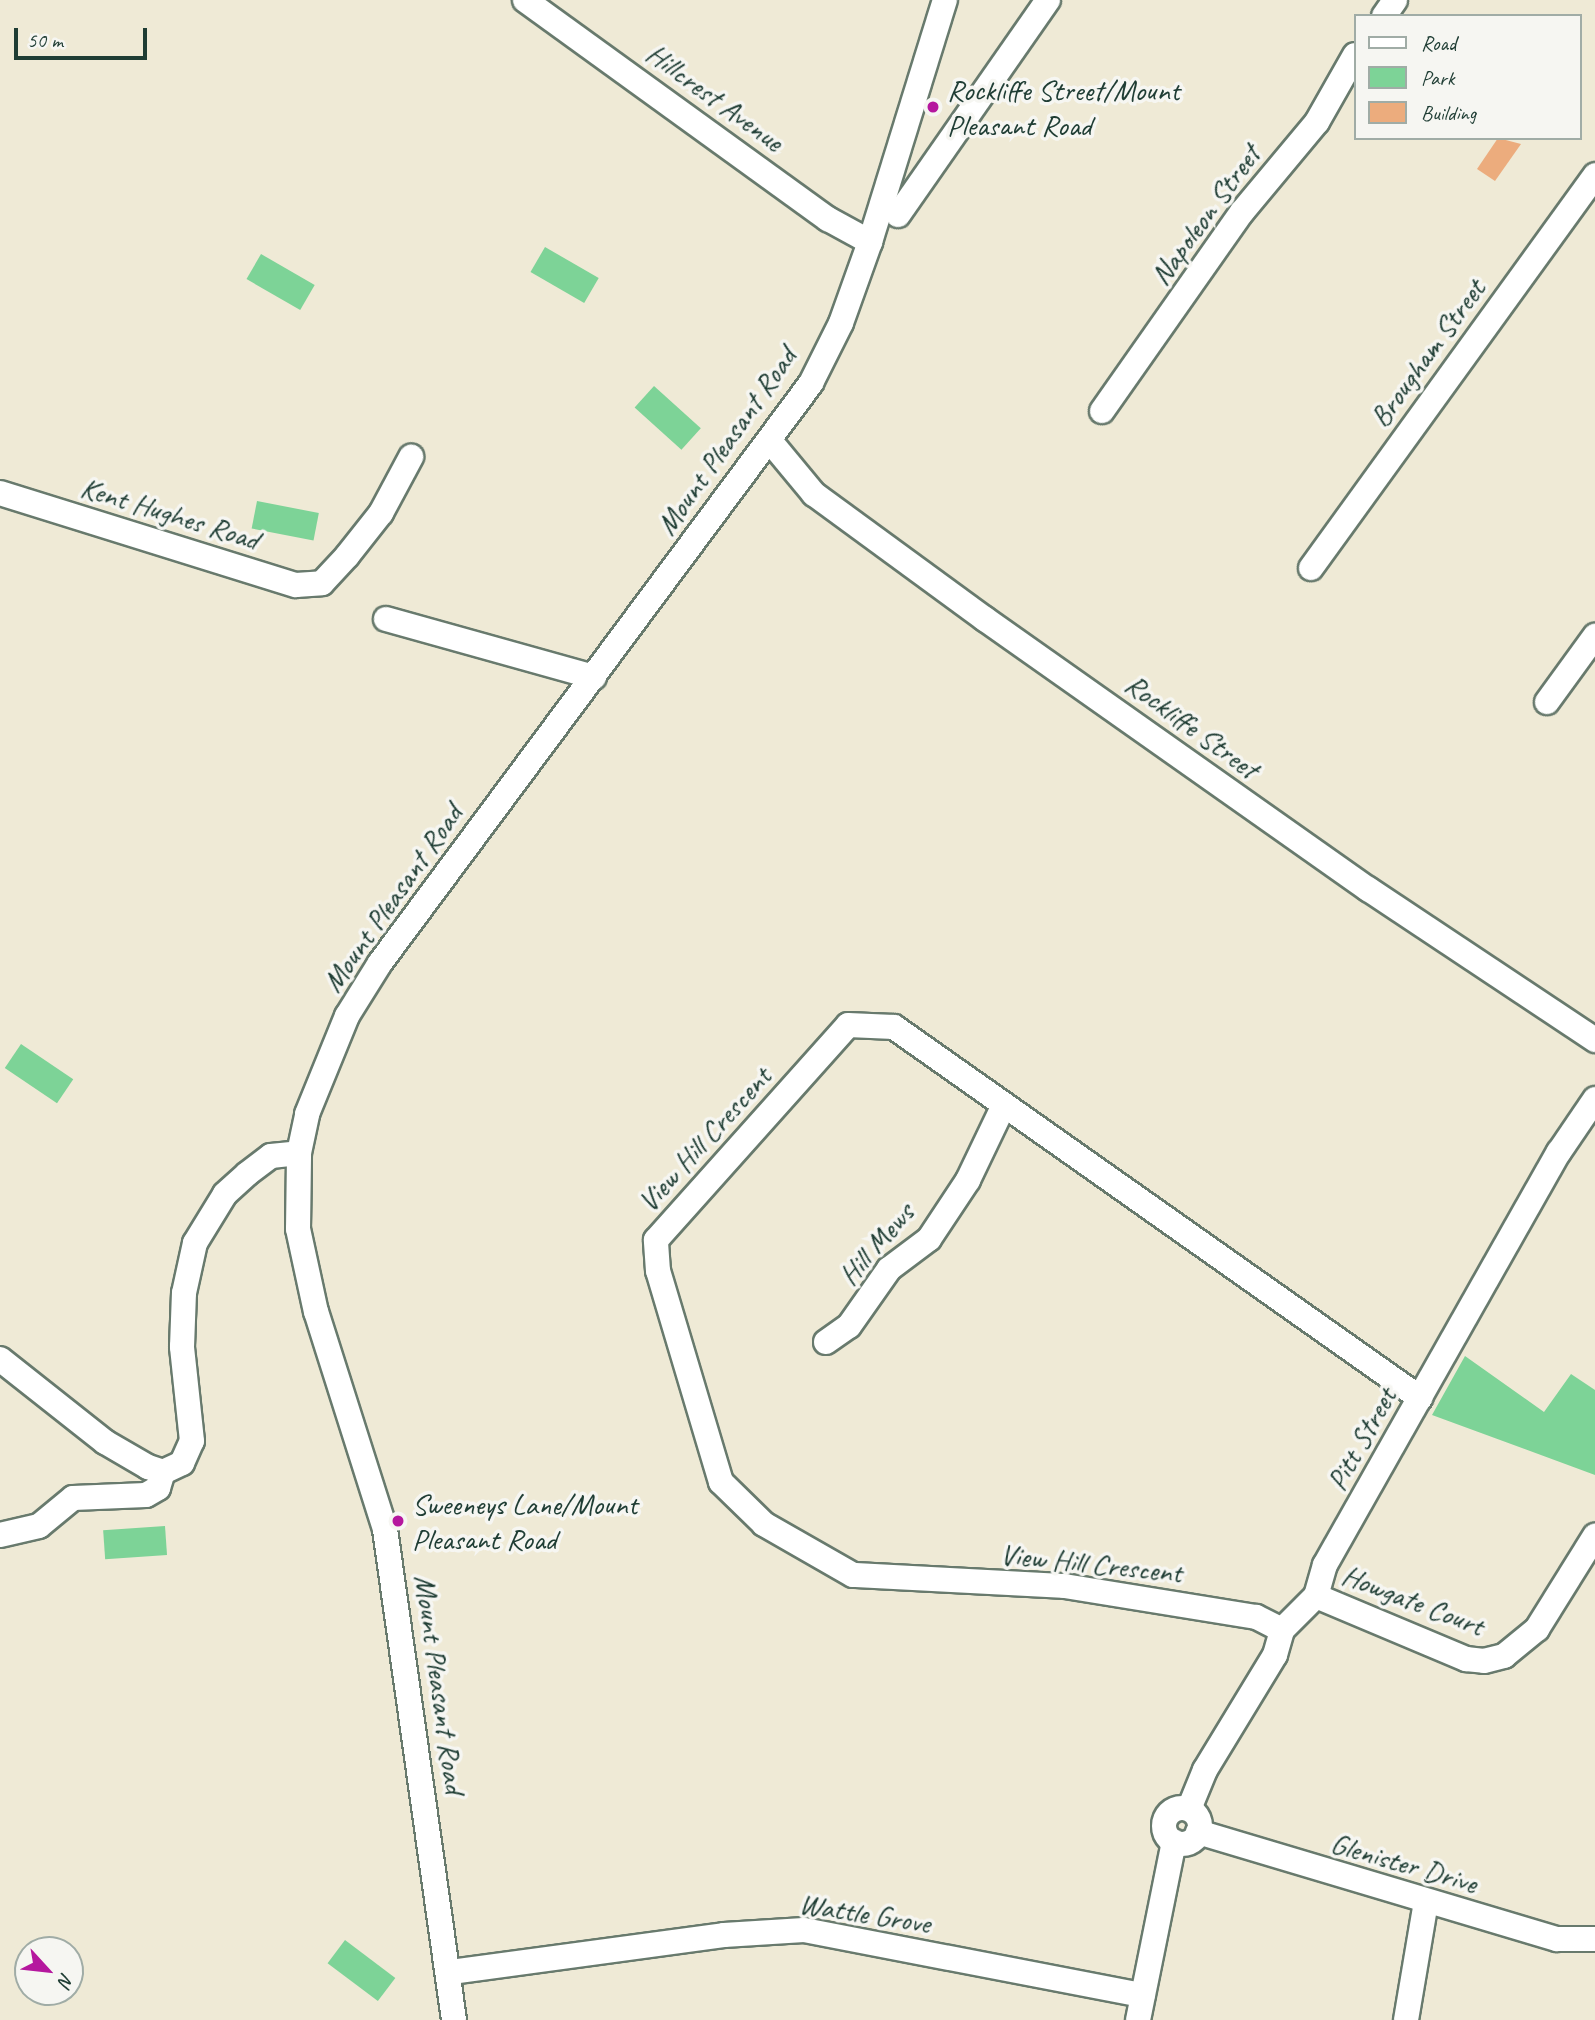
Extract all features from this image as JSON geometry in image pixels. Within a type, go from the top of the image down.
[{"type":"street","name":"Hillcrest Avenue","points":[[526,0],[828,219],[870,242]]},
{"type":"street","name":"Mount Pleasant Road","points":[[454,2020],[451,1972],[385,1529],[306,1273],[298,1229],[299,1153],[320,1073],[347,1016],[380,963],[811,383],[841,323],[870,242],[945,0]]},
{"type":"street","points":[[898,215],[1048,0]]},
{"type":"street","name":"Napoleon Street","points":[[1102,411],[1242,212],[1317,122],[1354,57]]},
{"type":"street","name":"Brougham Street","points":[[1311,568],[1595,175]]},
{"type":"street","name":"Rockliffe Street","points":[[770,441],[814,494],[974,611],[1368,889],[1595,1040]]},
{"type":"street","name":"Kent Hughes Road","points":[[0,493],[296,585],[322,583],[381,513],[411,457]]},
{"type":"street","points":[[386,619],[593,677]]},
{"type":"street","points":[[1547,702],[1595,636]]},
{"type":"street","name":"View Hill Crescent","points":[[1282,1630],[1256,1617],[1064,1586],[853,1575],[764,1524],[721,1482],[658,1271],[656,1240],[848,1025],[894,1027],[1420,1398]]},
{"type":"street","name":"Pitt Street","points":[[1189,1809],[1205,1770],[1275,1655],[1282,1630],[1316,1596],[1325,1565],[1559,1152],[1595,1098]]},
{"type":"street","name":"Hill Mews","points":[[826,1342],[849,1326],[889,1269],[929,1239],[968,1180],[1004,1104]]},
{"type":"street","points":[[0,1535],[39,1526],[73,1498],[146,1495],[159,1488],[163,1472],[183,1462],[192,1441],[182,1347],[184,1293],[195,1243],[225,1194],[247,1174],[271,1156],[299,1153]]},
{"type":"street","points":[[0,1359],[105,1443],[163,1472]]},
{"type":"street","name":"Howgate Court","points":[[1316,1596],[1466,1659],[1485,1661],[1504,1656],[1537,1629],[1595,1536]]},
{"type":"street","points":[[1175,1808],[1189,1809],[1198,1819],[1198,1832],[1188,1842],[1174,1842],[1165,1832],[1165,1818],[1175,1808]]},
{"type":"street","name":"Glenister Drive","points":[[1198,1832],[1557,1939],[1595,1939]]},
{"type":"street","points":[[1138,2020],[1174,1842]]},
{"type":"street","points":[[1406,2020],[1426,1902]]},
{"type":"street","name":"Wattle Grove","points":[[451,1972],[724,1935],[804,1930],[1143,1995]]},
{"type":"green space","points":[[545,247],[599,278],[584,303],[530,272]]},
{"type":"green space","points":[[261,254],[315,285],[300,310],[247,279]]},
{"type":"green space","points":[[654,386],[701,428],[681,450],[635,408]]},
{"type":"green space","points":[[257,501],[319,513],[313,541],[252,528]]},
{"type":"green space","points":[[21,1044],[73,1079],[57,1103],[5,1068]]},
{"type":"green space","points":[[1465,1356],[1544,1412],[1571,1374],[1595,1390],[1595,1475],[1432,1415]]},
{"type":"green space","points":[[165,1526],[167,1555],[105,1559],[103,1530]]},
{"type":"green space","points":[[345,1940],[395,1978],[378,2001],[328,1963]]},
{"type":"building","points":[[1497,140],[1521,144],[1495,181],[1477,169]]},
{"type":"place","name":"Rockliffe Street/Mount Pleasant Road","points":[[933,107]]},
{"type":"place","name":"Sweeneys Lane/Mount Pleasant Road","points":[[398,1521]]}]
